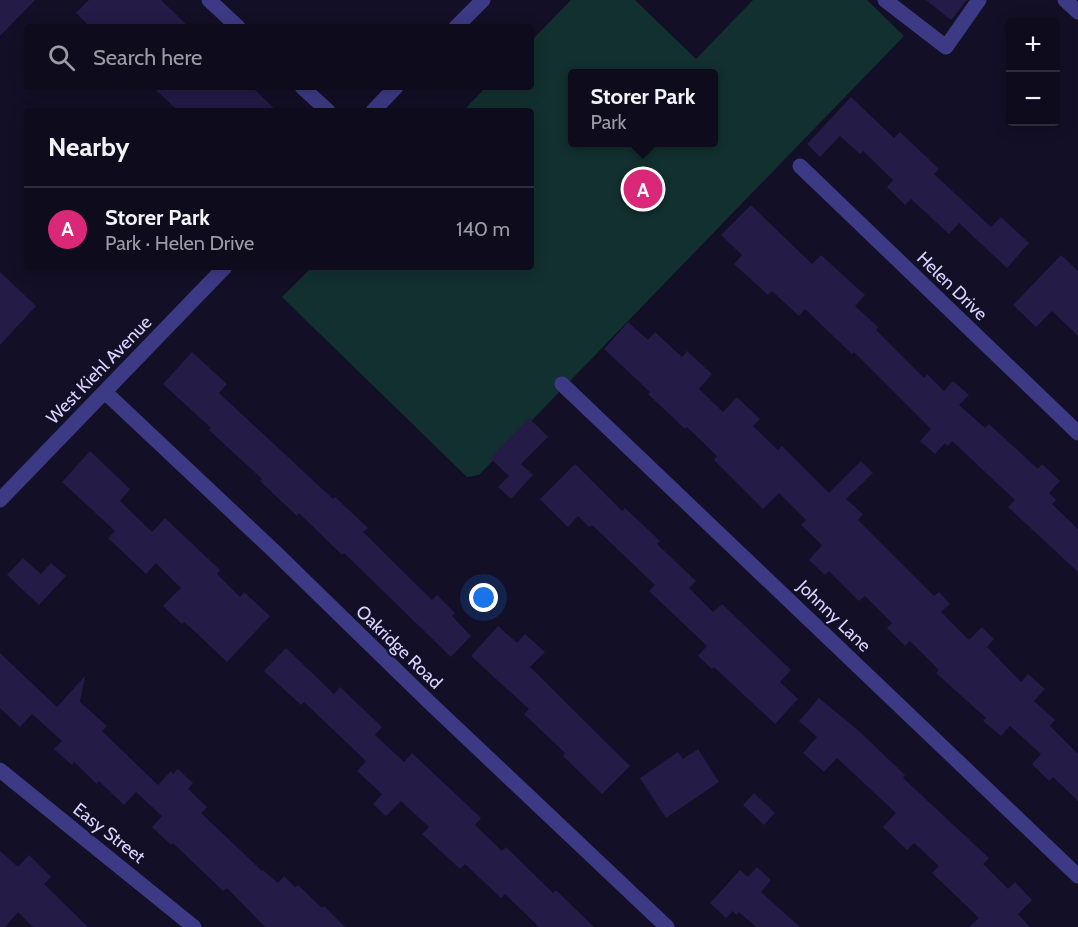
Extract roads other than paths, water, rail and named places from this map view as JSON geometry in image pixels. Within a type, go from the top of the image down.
[{"type":"street","points":[[209,0],[235,24]]},
{"type":"street","points":[[459,24],[483,0]]},
{"type":"street","points":[[885,0],[946,47],[979,0]]},
{"type":"street","points":[[1065,0],[1078,12]]},
{"type":"street","points":[[305,90],[325,108]]},
{"type":"street","points":[[376,108],[393,90]]},
{"type":"street","name":"Helen Drive","points":[[800,166],[1078,433]]},
{"type":"street","name":"West Kiehl Avenue","points":[[0,500],[106,393],[222,270]]},
{"type":"street","name":"Johnny Lane","points":[[562,384],[1078,876]]},
{"type":"street","name":"Oakridge Road","points":[[106,393],[667,927]]},
{"type":"street","name":"Easy Street","points":[[0,770],[194,927]]},
{"type":"place","name":"Storer Park","points":[[643,189]]}]
